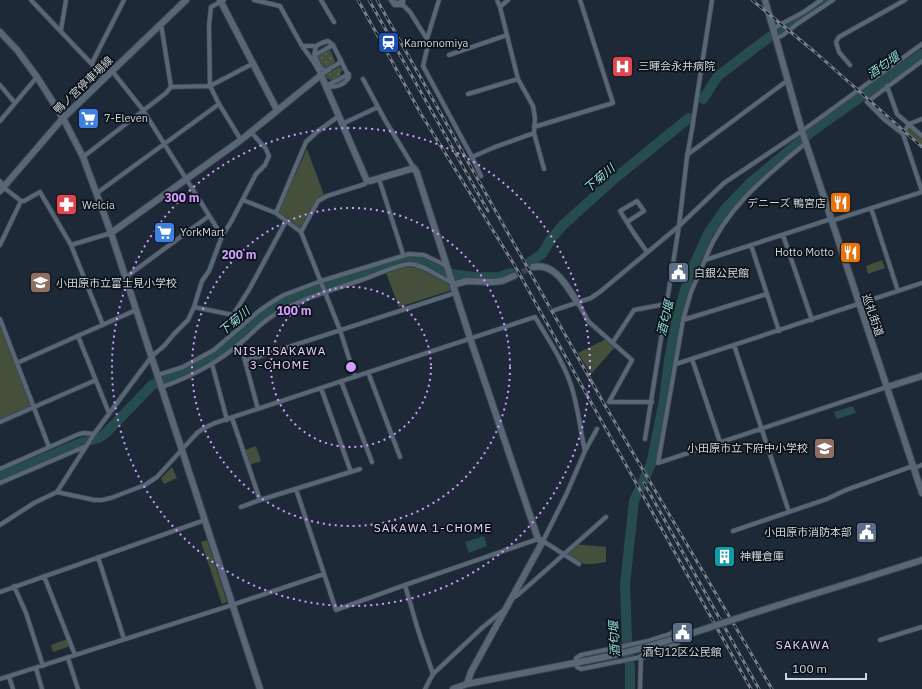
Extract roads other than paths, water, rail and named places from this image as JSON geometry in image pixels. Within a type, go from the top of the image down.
[{"type":"street","points":[[31,0],[105,78]]},
{"type":"street","points":[[61,30],[66,0]]},
{"type":"street","points":[[92,63],[124,0]]},
{"type":"street","name":"鴨ノ宮停車場線","points":[[1,189],[63,118],[186,0]]},
{"type":"street","points":[[254,0],[276,2],[280,6],[302,46],[313,61],[367,181]]},
{"type":"street","points":[[321,0],[334,22]]},
{"type":"street","points":[[392,0],[395,4],[402,2],[427,39],[428,45],[423,66],[481,176]]},
{"type":"street","points":[[427,39],[439,0]]},
{"type":"street","points":[[497,0],[518,79],[533,106],[535,118],[534,133],[544,169]]},
{"type":"street","points":[[500,7],[508,0]]},
{"type":"street","points":[[534,127],[613,102],[580,0]]},
{"type":"street","points":[[645,439],[679,226],[687,155],[712,0]]},
{"type":"street","points":[[765,0],[802,131]]},
{"type":"street","points":[[775,33],[821,0]]},
{"type":"street","points":[[775,33],[783,35],[833,0]]},
{"type":"street","points":[[850,66],[839,52],[836,42],[839,37],[905,0]]},
{"type":"street","points":[[241,140],[210,86],[209,25],[211,7],[222,1],[278,110]]},
{"type":"street","points":[[161,24],[171,87]]},
{"type":"street","points":[[0,32],[17,50],[37,77],[63,118],[84,157],[126,277],[260,689]]},
{"type":"street","points":[[449,55],[507,35]]},
{"type":"street","points":[[302,46],[316,46],[328,41],[333,45],[348,74],[325,87]]},
{"type":"street","points":[[555,310],[591,298],[601,291],[679,226],[724,183],[802,131],[922,44]]},
{"type":"street","points":[[313,61],[315,55],[333,45]]},
{"type":"street","points":[[316,46],[314,50],[319,66],[325,71],[330,69]]},
{"type":"street","points":[[71,245],[111,233],[241,140],[320,76],[338,64],[341,60]]},
{"type":"street","points":[[705,260],[922,191],[903,134],[867,102],[922,61]]},
{"type":"street","points":[[84,157],[166,93],[171,87],[210,86],[254,63]]},
{"type":"street","points":[[112,71],[143,110],[222,236]]},
{"type":"street","points":[[0,121],[37,77]]},
{"type":"street","points":[[363,79],[417,172],[470,338],[541,540],[579,564]]},
{"type":"street","points":[[468,94],[518,79]]},
{"type":"street","points":[[687,155],[788,80]]},
{"type":"street","points":[[0,85],[15,103]]},
{"type":"street","points":[[887,86],[897,114],[922,136]]},
{"type":"street","points":[[97,193],[219,104]]},
{"type":"street","points":[[342,124],[378,107]]},
{"type":"street","points":[[276,213],[306,142],[318,131],[339,116]]},
{"type":"street","points":[[903,134],[909,124],[922,120]]},
{"type":"street","name":"巡礼街道","points":[[802,131],[858,304],[922,493]]},
{"type":"street","points":[[0,526],[34,503],[57,492],[84,448],[152,356],[164,346],[188,320],[194,307],[202,281],[209,271],[222,236],[256,174],[265,165],[269,156],[266,149],[251,132]]},
{"type":"street","points":[[472,157],[534,133]]},
{"type":"street","points":[[806,143],[765,177],[732,212],[709,248],[691,292],[683,320],[658,463],[922,376]]},
{"type":"street","points":[[301,232],[318,201],[327,196],[365,184],[367,181],[379,179],[414,168]]},
{"type":"street","points":[[379,179],[404,254]]},
{"type":"street","points":[[0,181],[1,189],[20,201],[24,201],[40,192],[71,245],[103,325]]},
{"type":"street","points":[[243,200],[276,213],[301,232],[340,330],[355,377]]},
{"type":"street","points":[[0,245],[20,201]]},
{"type":"street","points":[[627,222],[644,211],[637,201],[620,210],[627,222],[633,232],[648,252]]},
{"type":"street","points":[[871,208],[898,291]]},
{"type":"street","points":[[126,277],[209,216]]},
{"type":"street","points":[[233,315],[250,288],[286,221]]},
{"type":"street","points":[[783,234],[812,320]]},
{"type":"street","points":[[751,245],[779,331]]},
{"type":"street","points":[[158,376],[183,367],[214,350],[272,302],[284,295],[321,281],[404,254],[424,255],[448,267]]},
{"type":"street","points":[[162,386],[184,379],[212,364],[240,344],[262,323],[279,311],[298,302],[408,264],[427,269],[452,282],[494,282],[502,281],[514,276]]},
{"type":"street","points":[[532,267],[540,266],[556,272],[578,303],[589,322],[632,360],[609,402],[652,402]]},
{"type":"street","points":[[676,364],[922,283]]},
{"type":"street","points":[[245,362],[456,293]]},
{"type":"street","points":[[683,320],[767,294]]},
{"type":"street","points":[[613,342],[634,310],[666,304]]},
{"type":"street","points":[[194,307],[233,315],[243,325]]},
{"type":"street","points":[[17,363],[136,310]]},
{"type":"street","points":[[57,492],[94,500],[111,498],[145,485],[157,477],[182,449],[204,428],[535,317],[559,357],[571,384],[580,419],[585,450]]},
{"type":"street","points":[[0,319],[49,447]]},
{"type":"street","points":[[78,336],[109,413]]},
{"type":"street","points":[[240,344],[258,409]]},
{"type":"street","points":[[734,345],[789,512]]},
{"type":"street","points":[[692,359],[720,442]]},
{"type":"street","points":[[212,364],[227,420]]},
{"type":"street","points":[[368,372],[400,456]]},
{"type":"street","points":[[0,422],[96,380]]},
{"type":"street","points":[[341,381],[372,462]]},
{"type":"street","points":[[321,388],[351,472]]},
{"type":"street","points":[[232,418],[260,500]]},
{"type":"street","points":[[467,684],[471,672],[566,495],[585,450],[597,429]]},
{"type":"street","points":[[0,469],[79,434],[94,434]]},
{"type":"street","points":[[0,483],[84,448]]},
{"type":"street","points":[[732,531],[827,499],[846,490],[922,465]]},
{"type":"street","points":[[241,507],[360,469]]},
{"type":"street","points":[[296,489],[336,610],[405,585],[541,540]]},
{"type":"street","points":[[510,600],[519,594],[606,517]]},
{"type":"street","points":[[0,592],[205,520]]},
{"type":"street","points":[[98,557],[124,640]]},
{"type":"street","points":[[453,689],[467,684],[631,652],[671,641],[761,610],[922,560]]},
{"type":"street","points":[[0,679],[324,574]]},
{"type":"street","points":[[44,576],[75,655]]},
{"type":"street","points":[[405,585],[433,674]]},
{"type":"street","points":[[14,586],[26,613],[43,666]]},
{"type":"street","points":[[425,689],[433,674],[483,627],[504,610]]},
{"type":"street","points":[[880,640],[922,627]]},
{"type":"street","points":[[673,633],[677,645],[642,657],[581,669],[577,667],[576,658],[578,656],[648,641],[673,633]]},
{"type":"street","points":[[640,689],[642,657]]},
{"type":"street","points":[[68,658],[78,689]]},
{"type":"street","points":[[36,668],[42,689]]},
{"type":"street","points":[[9,677],[13,689]]},
{"type":"waterway","name":"下菊川","points":[[703,99],[718,76],[768,38],[826,0]]},
{"type":"waterway","name":"酒匂堰","points":[[630,689],[625,585],[634,501],[651,464],[664,400],[669,360],[676,323],[689,275],[709,232],[725,209],[752,181],[814,130],[922,54]]},
{"type":"waterway","name":"下菊川","points":[[530,262],[542,254],[551,239],[563,225],[614,179],[689,118]]},
{"type":"waterway","name":"下菊川","points":[[0,477],[80,443],[99,438],[106,433],[152,385],[208,359],[228,345],[261,315],[308,291],[405,260],[421,262],[443,272],[462,276],[499,277],[511,273]]},
{"type":"tunnel","points":[[514,276],[533,267]]},
{"type":"railway","points":[[358,0],[421,114],[515,266],[751,689]]},
{"type":"railway","points":[[369,0],[488,211]]},
{"type":"railway","points":[[377,0],[603,402],[772,689]]},
{"type":"railway","points":[[752,0],[816,53],[922,147]]},
{"type":"railway","points":[[644,483],[759,689]]},
{"type":"place","name":"Kamonomiya","points":[[389,43]]},
{"type":"place","name":"三暉会永井病院","points":[[622,66]]},
{"type":"place","name":"7-Eleven","points":[[89,118]]},
{"type":"place","name":"デニーズ 鴨宮店","points":[[841,203]]},
{"type":"place","name":"Welcia","points":[[66,205]]},
{"type":"place","name":"YorkMart","points":[[165,232]]},
{"type":"place","name":"Hotto Motto","points":[[850,252]]},
{"type":"place","name":"白銀公民館","points":[[678,273]]},
{"type":"place","name":"小田原市立富士見小学校","points":[[41,283]]},
{"type":"place","name":"小田原市立下府中小学校","points":[[824,448]]},
{"type":"place","name":"小田原市消防本部","points":[[867,532]]},
{"type":"place","name":"神糧倉庫","points":[[724,556]]},
{"type":"place","name":"酒匂12区公民館","points":[[682,632]]},
{"type":"district","name":"NISHISAKAWA 3-CHOME","points":[[280,357]]},
{"type":"district","name":"SAKAWA 1-CHOME","points":[[433,527]]},
{"type":"district","name":"SAKAWA","points":[[803,644]]}]
